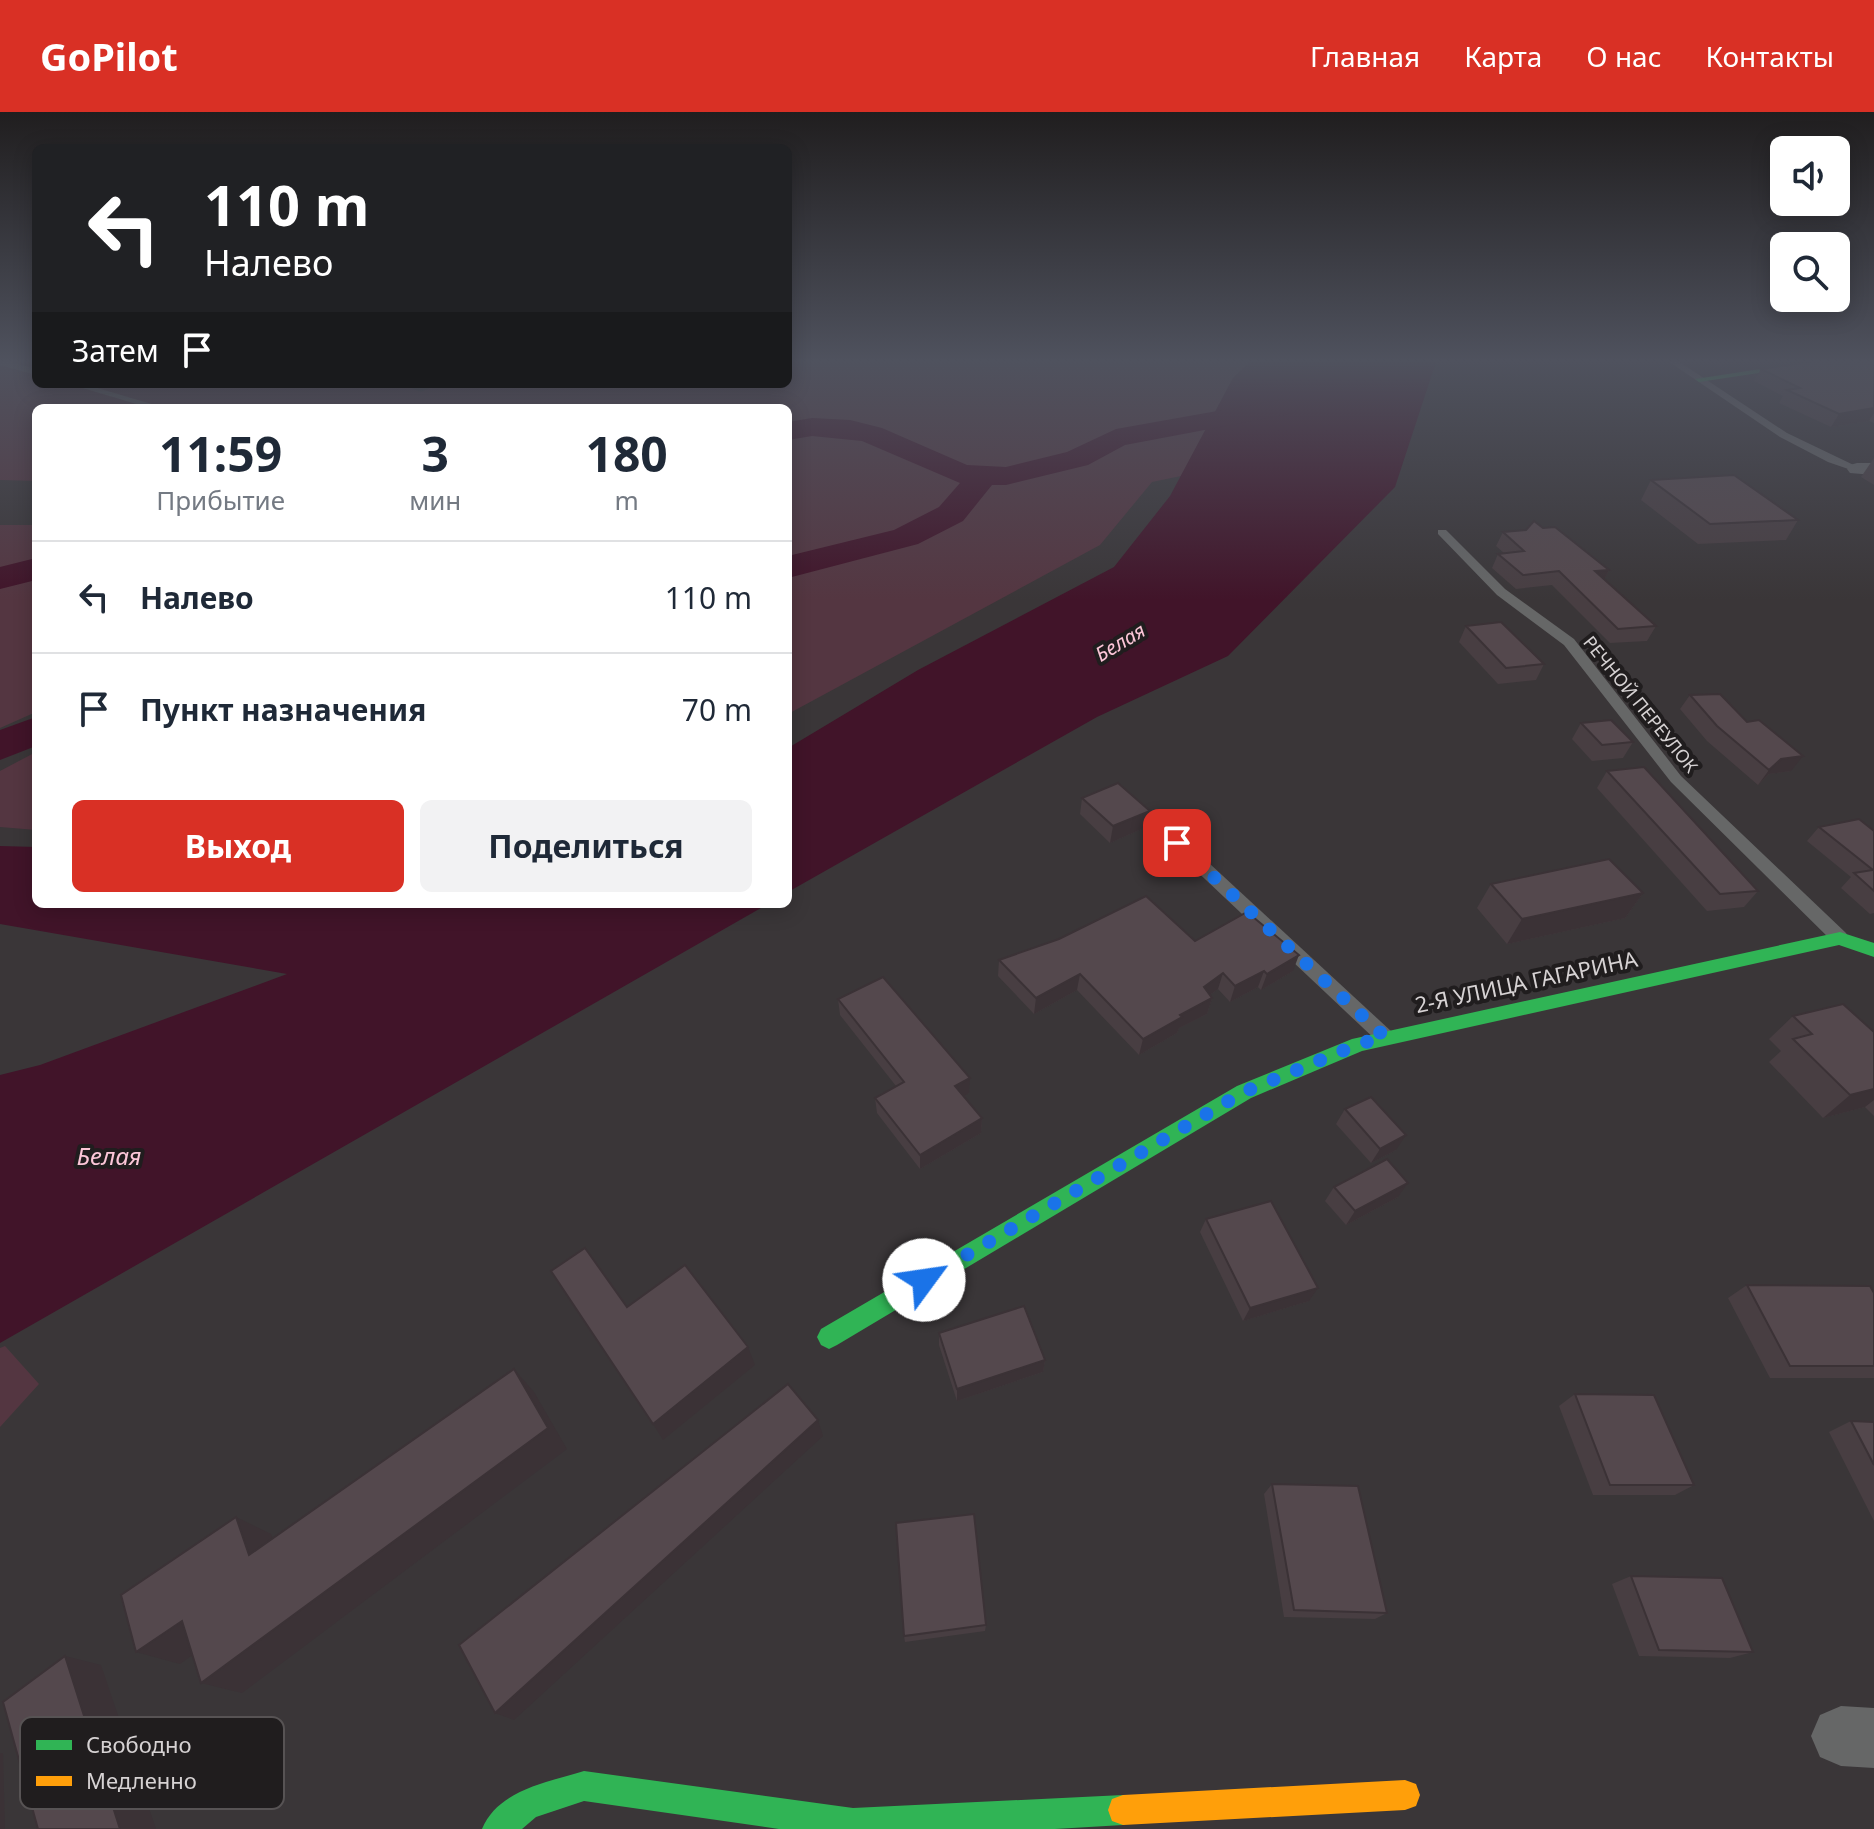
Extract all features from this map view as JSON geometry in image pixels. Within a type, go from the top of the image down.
[{"type":"street","points":[[1840,938],[1874,950]]},
{"type":"street","name":"2-Я УЛИЦА ГАГАРИНА","points":[[829,1337],[1244,1092],[1359,1044],[1840,938]]},
{"type":"street","points":[[498,1829],[527,1804],[584,1786],[853,1827],[1405,1795]]},
{"type":"lane","points":[[1795,439],[1841,464],[1866,469]]},
{"type":"lane","name":"РЕЧНОЙ ПЕРЕУЛОК","points":[[1442,532],[1501,592],[1569,642],[1676,779],[1840,938]]},
{"type":"lane","points":[[1177,843],[1385,1037]]},
{"type":"shaded area","points":[[0,439],[32,439],[32,481],[0,480]]},
{"type":"shaded area","points":[[792,439],[1201,439],[1181,476],[1152,482],[1100,545],[792,712]]},
{"type":"shaded area","points":[[0,525],[32,525],[32,714],[0,728]]},
{"type":"shaded area","points":[[32,754],[32,830],[0,827],[0,771]]},
{"type":"shaded area","points":[[5,1346],[39,1384],[0,1427],[0,1348]]},
{"type":"water","name":"Белая","points":[[1200,439],[1411,439],[1395,487],[1228,656],[1097,717],[792,890],[792,746],[918,670],[1114,567],[1170,496]]},
{"type":"water","name":"Белая","points":[[0,846],[32,847],[32,908],[761,908],[0,1343],[0,1075],[40,1065],[287,974],[0,924]]},
{"type":"building","points":[[1734,475],[1798,520],[1710,524],[1651,480]]},
{"type":"building","points":[[1534,521],[1543,528],[1555,527],[1609,570],[1595,571],[1656,626],[1618,629],[1559,571],[1523,575],[1498,554],[1524,551],[1503,532],[1526,530]]},
{"type":"building","points":[[1501,622],[1544,664],[1506,668],[1466,626]]},
{"type":"building","points":[[1720,694],[1747,722],[1759,720],[1803,756],[1781,759],[1769,770],[1717,726],[1690,695]]},
{"type":"building","points":[[1611,720],[1633,742],[1602,745],[1581,723]]},
{"type":"building","points":[[1644,767],[1758,891],[1720,894],[1607,771]]},
{"type":"building","points":[[1118,783],[1150,811],[1113,826],[1082,798]]},
{"type":"building","points":[[1859,819],[1874,831],[1874,891],[1854,873],[1873,870],[1819,827]]},
{"type":"building","points":[[1609,859],[1643,893],[1522,919],[1491,884]]},
{"type":"building","points":[[1146,896],[1195,941],[1247,912],[1299,955],[1267,974],[1264,971],[1235,986],[1223,973],[1204,987],[1212,998],[1143,1039],[1080,974],[1036,998],[999,960],[1059,939]]},
{"type":"building","points":[[883,977],[970,1078],[955,1086],[982,1118],[920,1155],[875,1098],[904,1082],[838,999]]},
{"type":"building","points":[[1843,1004],[1874,1032],[1874,1089],[1850,1095],[1793,1039],[1812,1034],[1793,1016]]},
{"type":"building","points":[[1371,1097],[1406,1135],[1380,1149],[1345,1109]]},
{"type":"building","points":[[1387,1159],[1408,1183],[1355,1211],[1334,1187]]},
{"type":"building","points":[[1271,1201],[1318,1288],[1250,1308],[1206,1219]]},
{"type":"building","points":[[585,1248],[627,1307],[685,1265],[748,1347],[653,1424],[551,1271]]},
{"type":"building","points":[[1747,1285],[1870,1286],[1874,1293],[1874,1366],[1790,1366]]},
{"type":"building","points":[[1024,1306],[1045,1360],[957,1389],[939,1333]]},
{"type":"building","points":[[514,1369],[548,1428],[201,1683],[182,1621],[136,1652],[121,1595],[236,1517],[249,1555]]},
{"type":"building","points":[[788,1384],[818,1420],[495,1713],[459,1645]]},
{"type":"building","points":[[1575,1394],[1654,1395],[1694,1485],[1610,1485]]},
{"type":"building","points":[[1851,1421],[1874,1422],[1874,1465]]},
{"type":"building","points":[[1272,1484],[1358,1486],[1387,1613],[1294,1610]]},
{"type":"building","points":[[974,1514],[986,1625],[904,1636],[896,1523]]},
{"type":"building","points":[[1631,1576],[1722,1578],[1753,1652],[1659,1650]]},
{"type":"building","points":[[65,1656],[84,1717],[20,1717],[20,1764],[3,1702]]},
{"type":"building","points":[[32,1809],[114,1809],[120,1829],[38,1829]]},
{"type":"waterway","points":[[884,439],[962,474],[984,475]]},
{"type":"waterway","points":[[984,475],[1006,476],[1077,459],[1114,439]]},
{"type":"waterway","points":[[792,566],[906,537],[951,514],[984,475]]},
{"type":"waterway","points":[[0,578],[32,570]]},
{"type":"waterway","points":[[0,747],[32,732]]},
{"type":"traffic: fast","points":[[829,1337],[1244,1092],[1359,1044],[1840,938],[1874,950]]},
{"type":"traffic: fast","points":[[498,1829],[527,1804],[584,1786],[853,1824],[1123,1810]]},
{"type":"traffic: slow","points":[[1123,1810],[1405,1795]]},
{"type":"route","points":[[924,1280],[1244,1092],[1359,1044],[1385,1037],[1177,843]]}]
